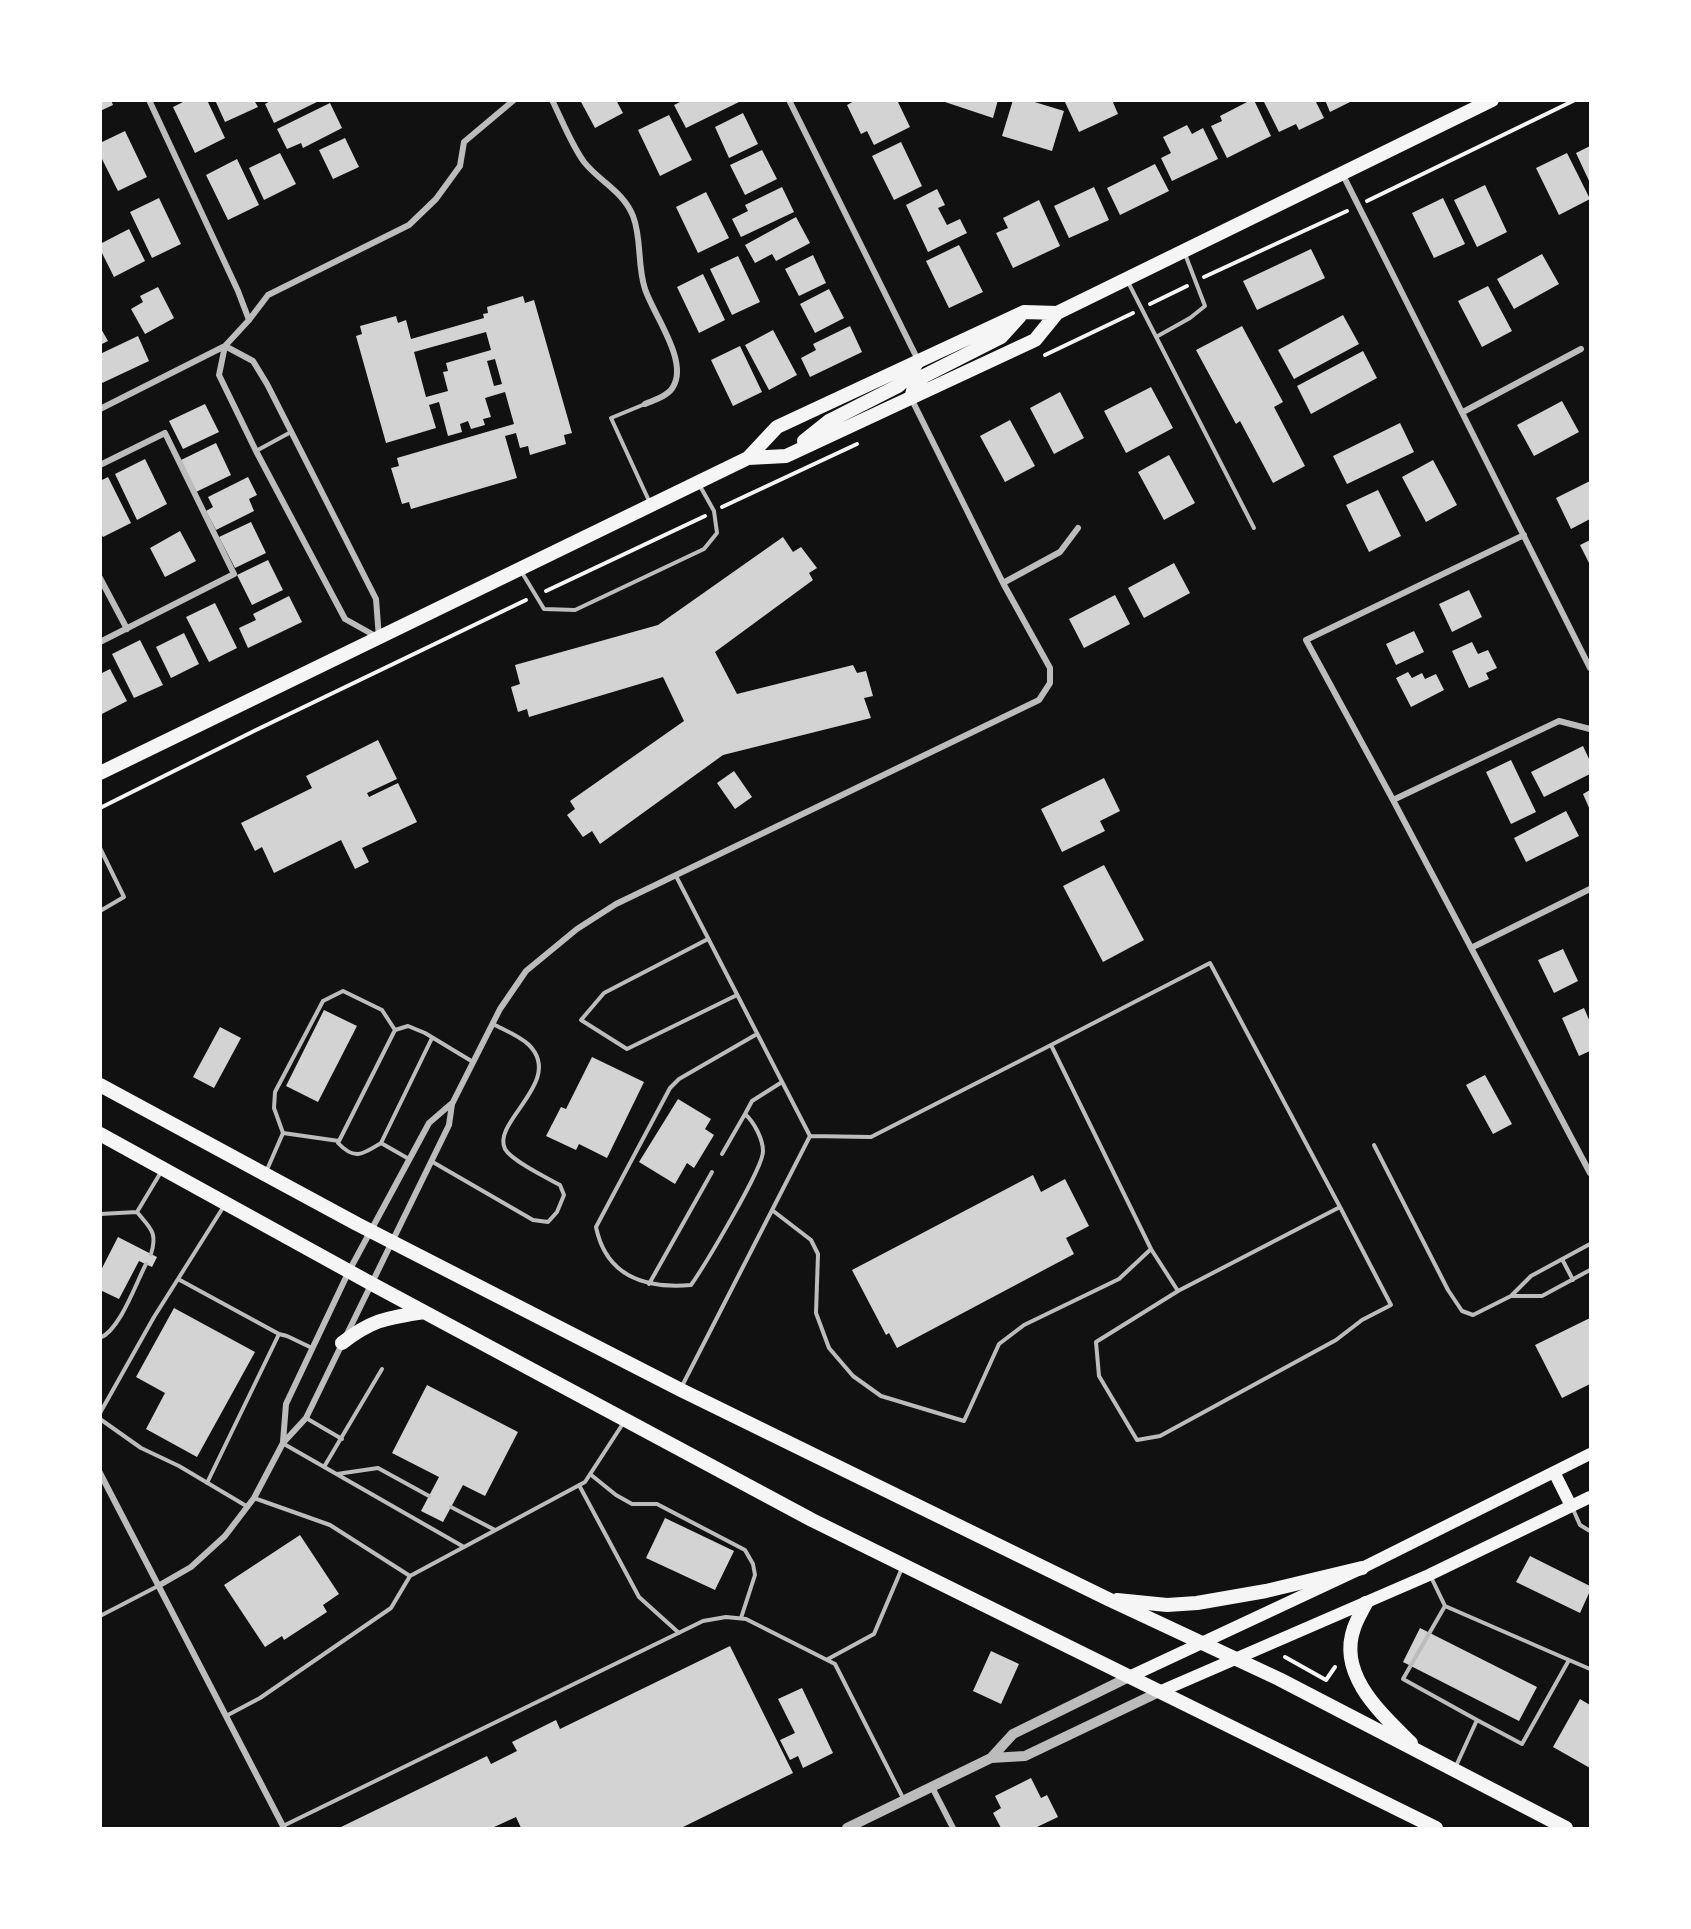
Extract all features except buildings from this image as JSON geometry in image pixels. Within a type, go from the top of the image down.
[{"type":"main road","points":[[748,458],[786,456],[1035,340],[1057,313],[1492,100]]},
{"type":"main road","points":[[910,398],[915,384],[924,376],[1002,337],[1024,312]]},
{"type":"main road","points":[[100,773],[748,458],[777,427],[1024,312],[1057,313]]},
{"type":"main road","points":[[786,456],[829,421],[898,386],[907,378],[918,361]]},
{"type":"main road","points":[[100,1085],[265,1176],[681,1390],[1108,1599],[1238,1659],[1566,1828]]},
{"type":"main road","points":[[100,1134],[372,1284],[812,1520],[1436,1828]]},
{"type":"main road","points":[[342,1343],[363,1327],[376,1321],[424,1312]]},
{"type":"main road","points":[[1129,1677],[1362,1568],[1590,1454]]},
{"type":"main road","points":[[1554,1472],[1572,1506]]},
{"type":"main road","points":[[1159,1692],[1429,1575],[1590,1497]]},
{"type":"main road","points":[[1108,1599],[1167,1605],[1197,1603],[1266,1591],[1362,1568]]},
{"type":"main road","points":[[1366,1603],[1353,1629],[1351,1645],[1354,1670],[1376,1708],[1421,1753]]},
{"type":"street","points":[[148,100],[238,291],[249,320]]},
{"type":"street","points":[[100,409],[225,346],[268,295],[409,225],[436,199],[460,166],[464,142],[514,100]]},
{"type":"street","points":[[552,100],[584,162],[622,196],[633,216],[645,289],[675,356],[677,373],[672,388],[645,404]]},
{"type":"street","points":[[789,100],[918,361]]},
{"type":"street","points":[[1342,173],[1590,668]]},
{"type":"street","points":[[225,346],[254,361],[376,599],[379,638]]},
{"type":"street","points":[[225,346],[219,375],[256,452],[345,619],[379,638]]},
{"type":"street","points":[[1463,412],[1581,349]]},
{"type":"street","points":[[158,1586],[191,1568],[225,1536],[254,1498],[283,1443],[306,1418],[449,1125],[452,1104],[500,1009],[526,972],[577,929],[616,904],[1039,700],[1050,683],[1050,668],[1003,583],[910,398]]},
{"type":"street","points":[[100,465],[165,433],[234,574],[100,642]]},
{"type":"street","points":[[1003,583],[1060,552],[1078,528]]},
{"type":"street","points":[[1524,535],[1306,640],[1590,1173]]},
{"type":"street","points":[[100,578],[127,629]]},
{"type":"street","points":[[1393,800],[1559,721],[1590,729]]},
{"type":"street","points":[[1471,948],[1590,889]]},
{"type":"street","points":[[283,1443],[286,1404],[350,1271],[429,1123],[452,1104]]},
{"type":"street","points":[[100,1473],[284,1827]]},
{"type":"street","points":[[847,1828],[991,1758],[1013,1734],[1129,1677]]},
{"type":"street","points":[[991,1758],[1025,1756],[1159,1692]]},
{"type":"street","points":[[932,1787],[953,1828]]},
{"type":"lane","points":[[1156,337],[1206,306],[1184,250]]},
{"type":"lane","points":[[1126,279],[1254,528]]},
{"type":"lane","points":[[645,404],[611,418],[651,506]]},
{"type":"lane","points":[[256,452],[291,432]]},
{"type":"lane","points":[[520,570],[544,609],[575,610],[704,549],[717,532],[714,512],[699,483]]},
{"type":"lane","points":[[100,848],[124,897],[100,911]]},
{"type":"lane","points":[[676,876],[810,1136]]},
{"type":"lane","points":[[708,939],[604,993],[581,1020],[627,1049],[737,995]]},
{"type":"lane","points":[[810,1136],[871,1137],[1210,963],[1340,1207],[1391,1305],[1362,1320],[1336,1340],[1160,1436],[1137,1440],[1099,1376],[1096,1342],[1178,1291],[1340,1207]]},
{"type":"lane","points":[[265,1176],[282,1133],[274,1108],[275,1092],[323,1000],[343,992],[382,1010],[394,1030]]},
{"type":"lane","points":[[431,1161],[533,1220],[548,1222],[557,1212],[564,1195],[560,1185],[519,1162],[506,1149],[504,1136],[540,1073],[538,1058],[528,1044],[493,1024]]},
{"type":"lane","points":[[432,1038],[381,1143],[361,1154],[347,1153],[338,1143],[394,1030],[408,1026],[432,1038],[474,1063]]},
{"type":"lane","points":[[745,1114],[760,1137],[764,1153],[738,1206],[691,1285],[649,1284],[624,1272],[610,1261],[600,1244],[596,1227],[670,1088],[679,1079],[757,1034]]},
{"type":"lane","points":[[1051,1045],[1151,1249],[1178,1291]]},
{"type":"lane","points":[[722,1154],[752,1101],[782,1082]]},
{"type":"lane","points":[[282,1133],[339,1141]]},
{"type":"lane","points":[[681,1390],[810,1136]]},
{"type":"lane","points":[[381,1143],[410,1159]]},
{"type":"lane","points":[[1374,1145],[1448,1290],[1462,1311],[1473,1315],[1511,1296],[1531,1276],[1590,1244]]},
{"type":"lane","points":[[137,1212],[163,1169]]},
{"type":"lane","points":[[649,1284],[712,1172]]},
{"type":"lane","points":[[100,1413],[154,1317],[226,1203]]},
{"type":"lane","points":[[772,1210],[811,1240],[818,1254],[816,1313],[830,1348],[853,1377],[881,1396],[964,1421],[999,1344],[1024,1325],[1119,1279],[1151,1249]]},
{"type":"lane","points":[[100,1214],[137,1212]]},
{"type":"lane","points":[[137,1212],[154,1233],[151,1254]]},
{"type":"lane","points":[[1562,1259],[1573,1280]]},
{"type":"lane","points":[[100,1338],[107,1335],[116,1325],[146,1264]]},
{"type":"lane","points":[[1511,1296],[1542,1296],[1590,1270]]},
{"type":"lane","points":[[178,1279],[279,1335],[287,1336],[312,1348]]},
{"type":"lane","points":[[207,1483],[279,1335]]},
{"type":"lane","points":[[324,1467],[382,1369]]},
{"type":"lane","points":[[306,1418],[342,1439]]},
{"type":"lane","points":[[100,1419],[141,1448],[179,1466],[248,1507]]},
{"type":"lane","points":[[225,1716],[260,1698],[391,1608],[410,1576],[585,1482],[625,1421]]},
{"type":"lane","points":[[283,1443],[464,1547]]},
{"type":"lane","points":[[337,1474],[378,1468],[429,1496]]},
{"type":"lane","points":[[590,1474],[616,1495],[632,1504],[657,1504],[745,1550],[753,1564],[755,1575],[741,1618]]},
{"type":"lane","points":[[579,1485],[639,1598],[679,1633]]},
{"type":"lane","points":[[254,1498],[330,1525],[410,1576]]},
{"type":"lane","points":[[1572,1506],[1580,1525],[1590,1531]]},
{"type":"lane","points":[[451,1507],[495,1530]]},
{"type":"lane","points":[[827,1660],[874,1634],[904,1565]]},
{"type":"lane","points":[[1429,1575],[1445,1606],[1590,1669]]},
{"type":"lane","points":[[101,1613],[158,1586]]},
{"type":"lane","points":[[1445,1606],[1403,1679],[1522,1744],[1569,1660]]},
{"type":"lane","points":[[284,1827],[703,1621],[726,1617],[746,1619],[835,1664],[904,1800]]},
{"type":"lane","points":[[1454,1770],[1478,1720]]},
{"type":"path","points":[[1034,360],[1575,100]]},
{"type":"path","points":[[100,808],[277,720],[867,439]]},
{"type":"path","points":[[1285,1657],[1326,1680],[1335,1667]]}]
